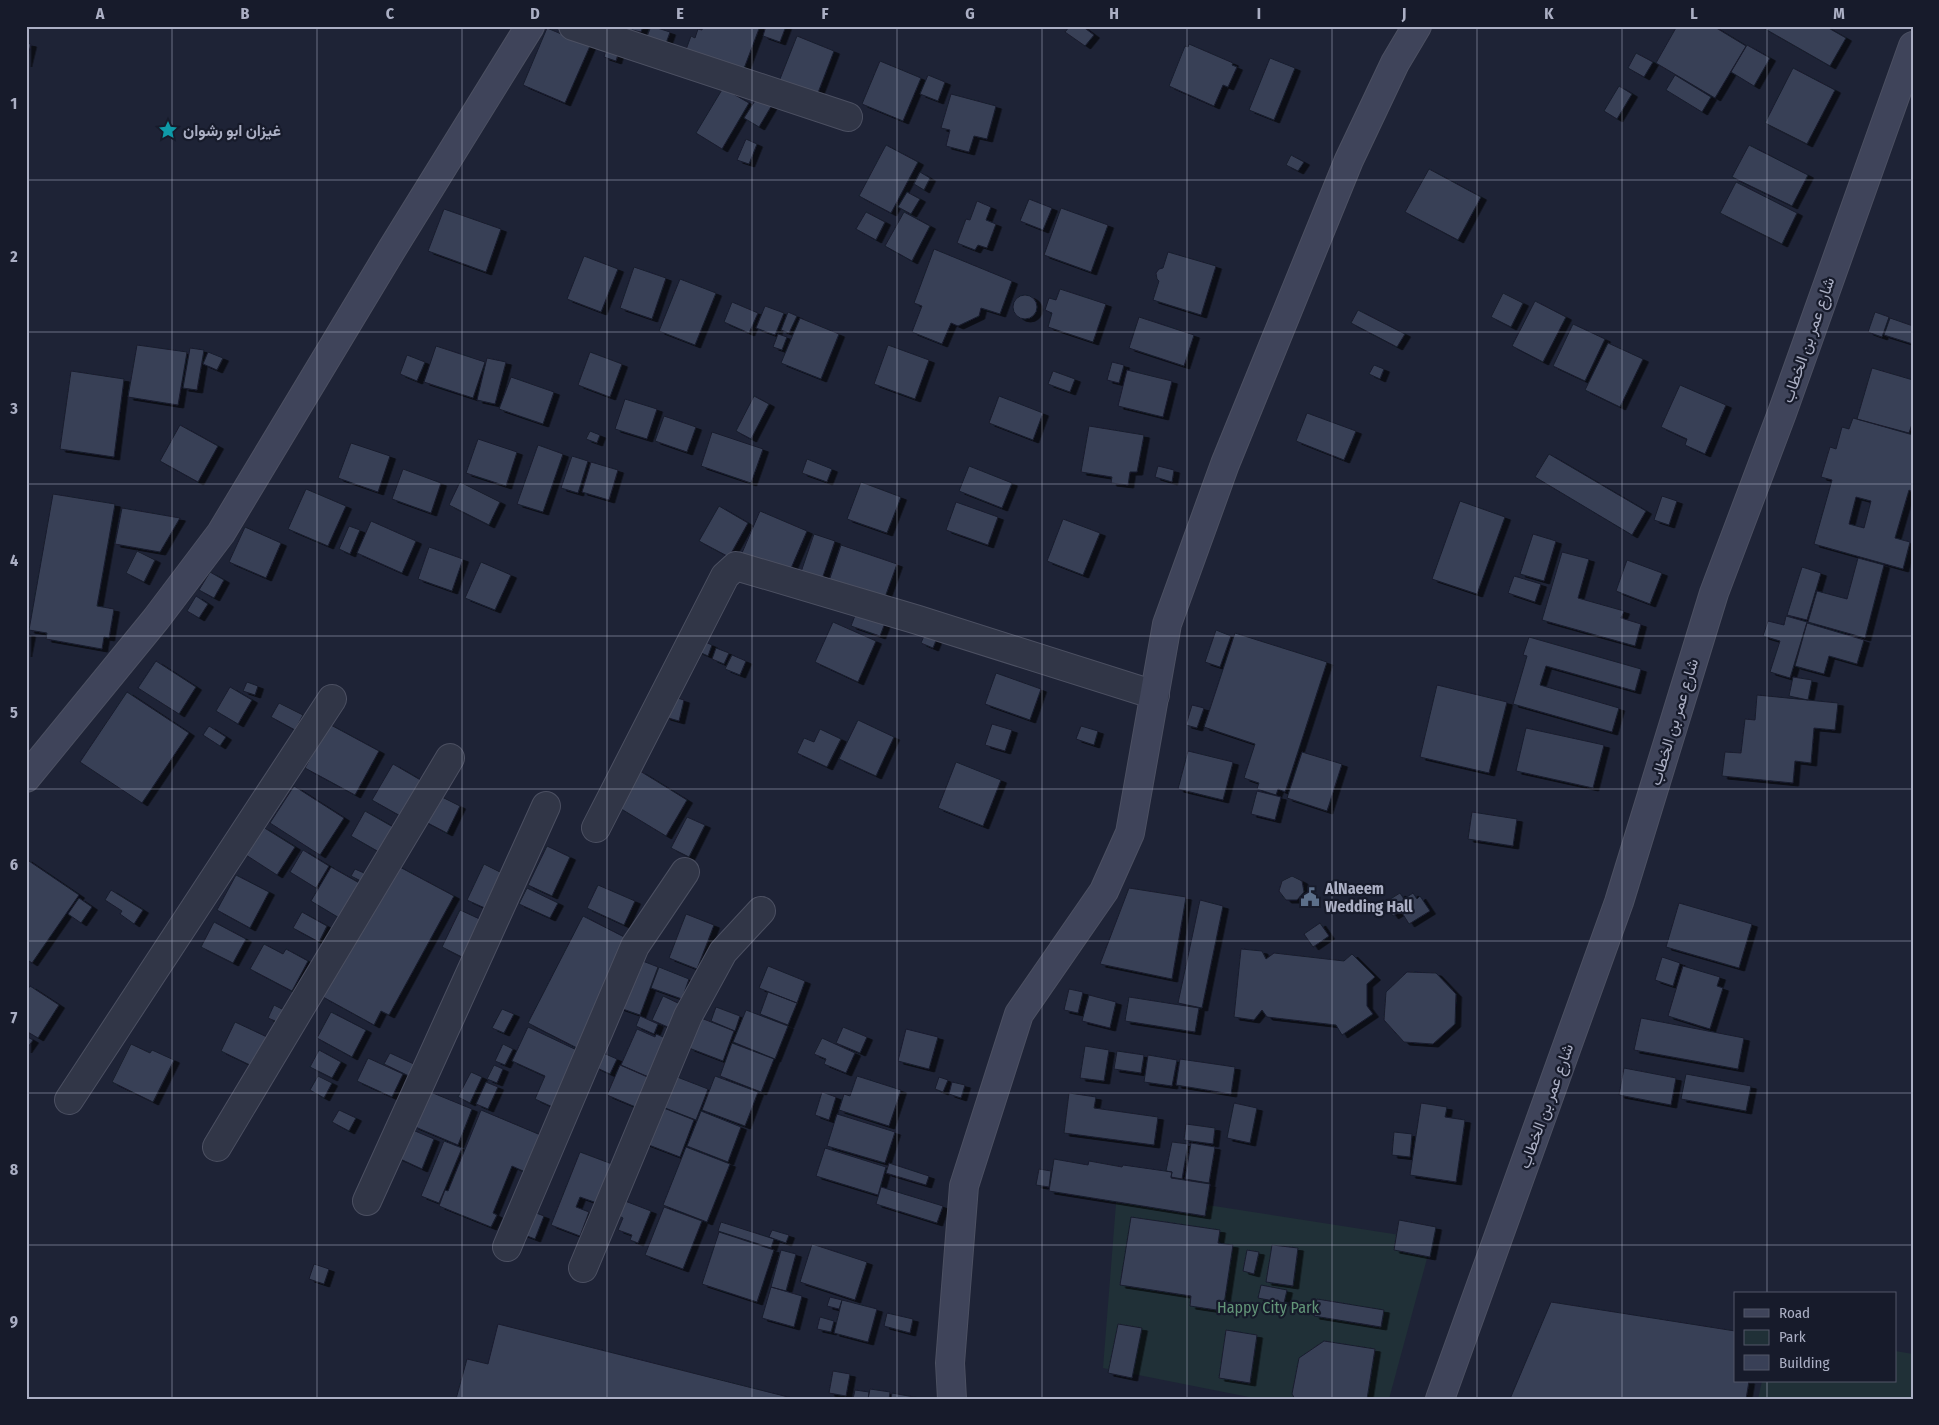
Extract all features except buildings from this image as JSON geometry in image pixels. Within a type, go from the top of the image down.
[{"type":"street","points":[[26,778],[156,619],[220,533],[530,26]]},
{"type":"street","points":[[573,26],[848,117]]},
{"type":"street","points":[[952,1399],[950,1363],[964,1186],[1019,1014],[1104,891],[1130,833],[1167,624],[1225,464],[1349,160],[1395,64],[1417,26]]},
{"type":"street","name":"شارع عمر بن الخطاب","points":[[1440,1399],[1619,902],[1714,593],[1782,413],[1913,46]]},
{"type":"street","points":[[596,828],[725,576],[736,566],[918,620],[1155,695]]},
{"type":"street","points":[[69,1100],[332,700]]},
{"type":"street","points":[[217,1147],[450,758]]},
{"type":"street","points":[[367,1200],[546,806]]},
{"type":"street","points":[[507,1247],[635,946],[685,872]]},
{"type":"street","points":[[583,1268],[688,1016],[723,952],[761,910]]},
{"type":"green space","name":"Happy City Park","points":[[1117,1191],[1432,1240],[1389,1399],[1259,1399],[1103,1368]]},
{"type":"green space","points":[[1896,1351],[1913,1354],[1913,1399],[1758,1399],[1762,1382],[1896,1382]]},
{"type":"place","name":"غيزان ابو رشوان","points":[[168,130]]},
{"type":"place","name":"AlNaeem Wedding Hall","points":[[1310,897]]}]
